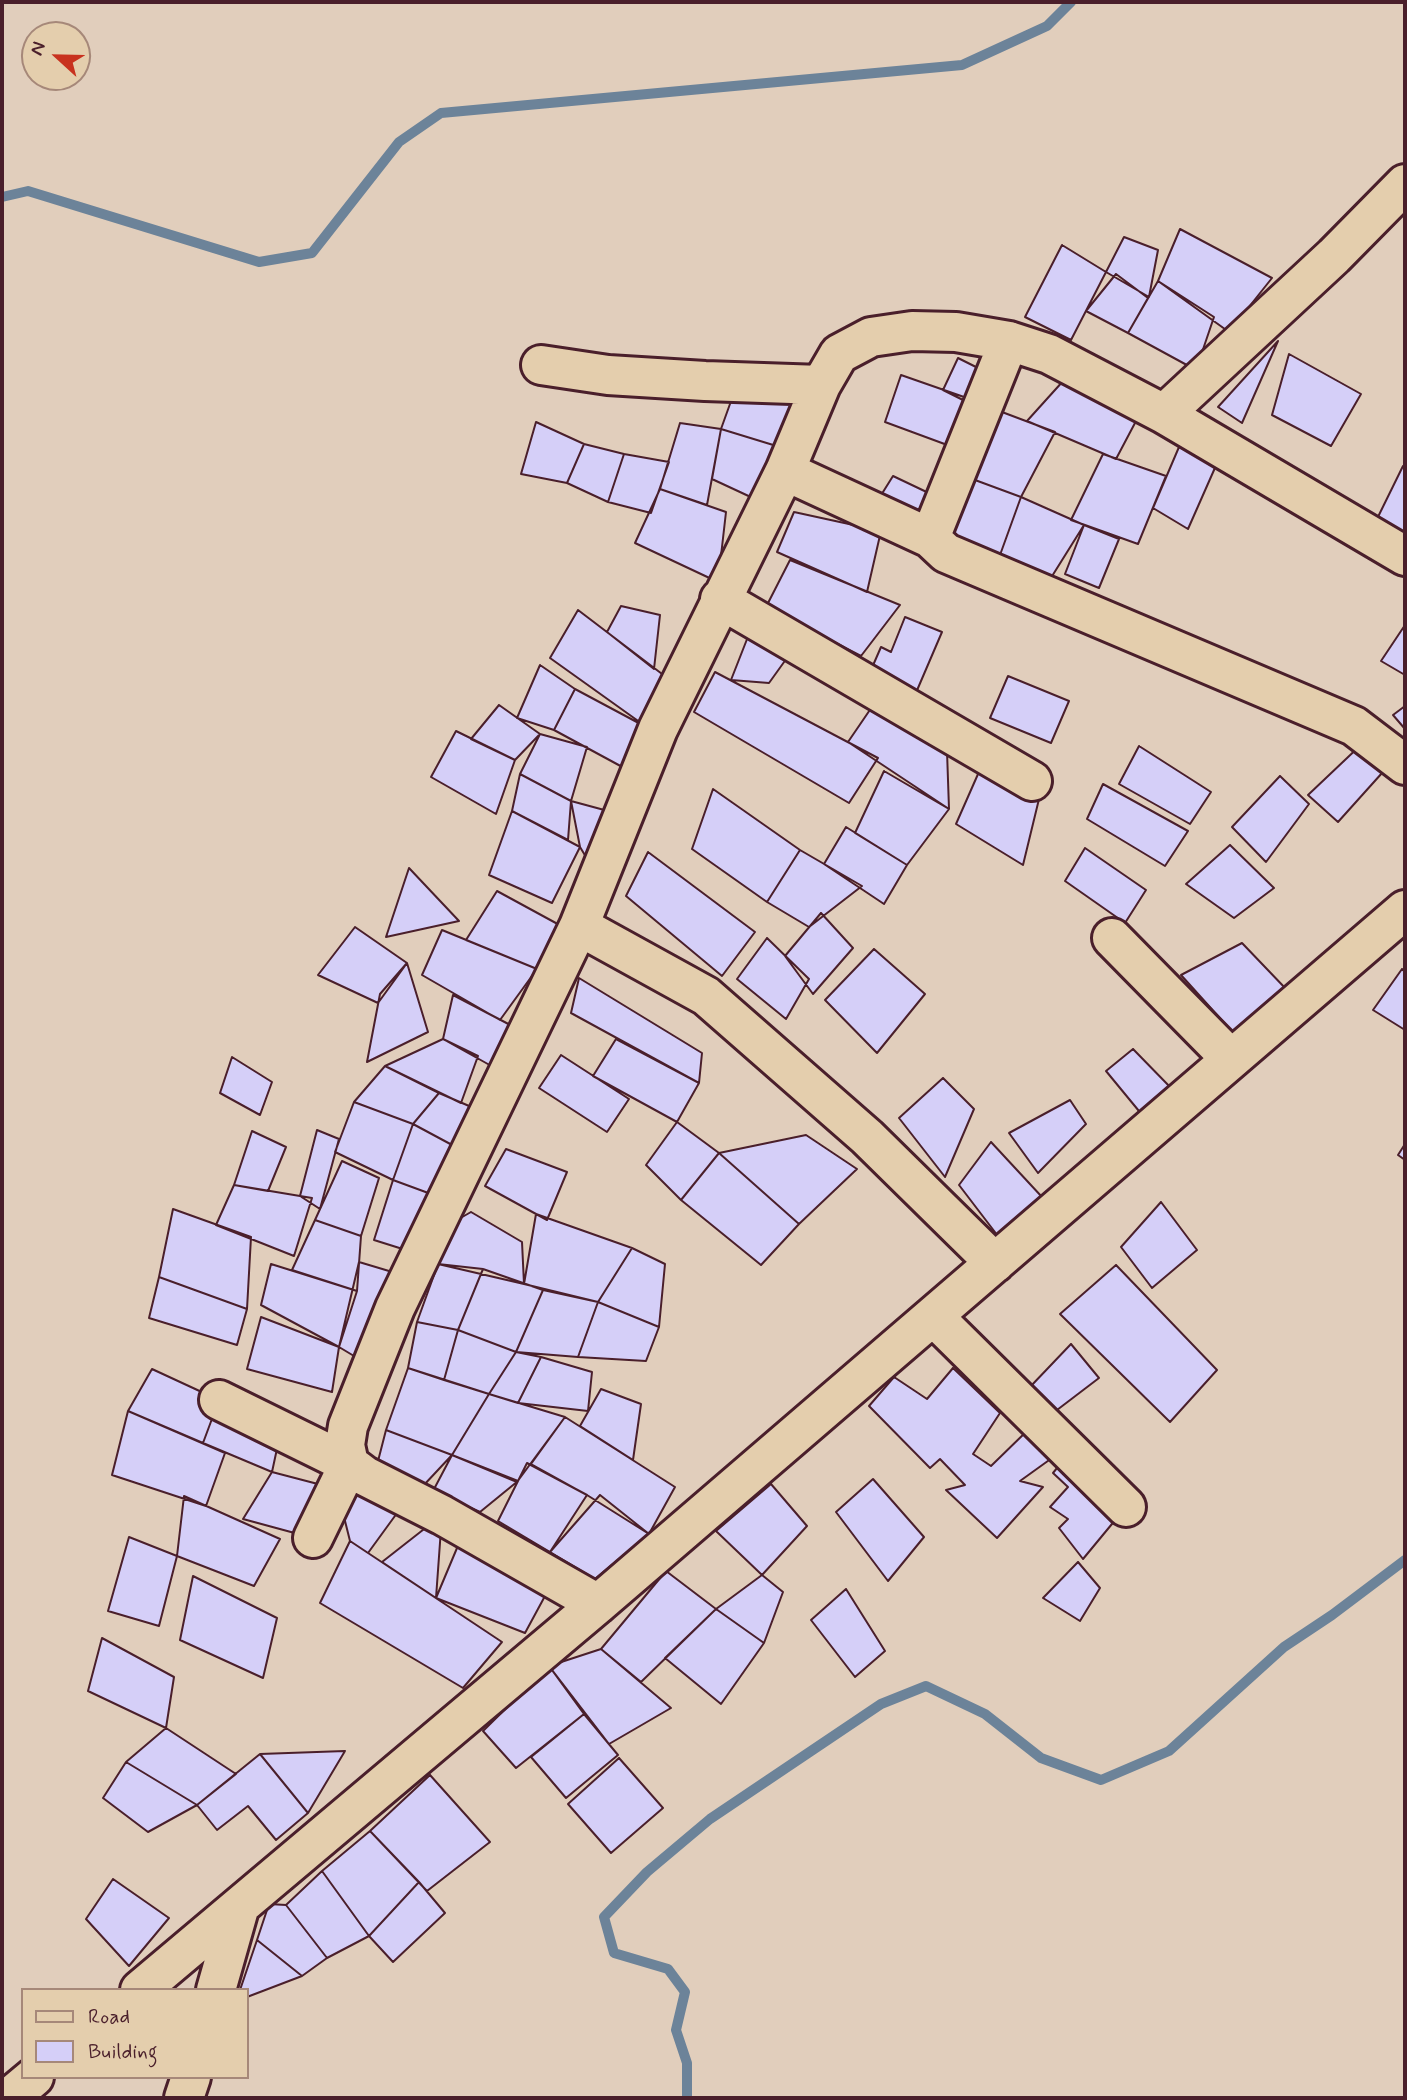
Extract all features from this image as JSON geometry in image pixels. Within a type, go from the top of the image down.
[{"type":"street","points":[[1164,414],[1334,256],[1405,184]]},
{"type":"street","points":[[313,1538],[349,1464],[345,1444],[348,1426],[395,1308],[579,926],[658,729],[785,471],[821,384],[839,355],[871,337],[912,331],[945,331],[1010,341],[1049,354],[1164,414],[1405,556]]},
{"type":"street","points":[[930,538],[1010,341]]},
{"type":"street","points":[[541,365],[608,375],[821,384]]},
{"type":"street","points":[[785,471],[930,538],[946,553],[1354,726],[1405,765]]},
{"type":"street","points":[[720,599],[1032,781]]},
{"type":"street","points":[[142,1988],[598,1604],[1405,910]]},
{"type":"street","points":[[579,926],[706,996],[867,1136],[995,1263]]},
{"type":"street","points":[[1112,938],[1231,1059]]},
{"type":"street","points":[[933,1316],[1126,1507]]},
{"type":"street","points":[[219,1400],[349,1464],[365,1476],[442,1515],[598,1604]]},
{"type":"street","points":[[217,1988],[239,1909]]},
{"type":"street","points":[[9,2098],[32,2079]]},
{"type":"building","points":[[1180,229],[1272,278],[1229,332],[1158,281]]},
{"type":"building","points":[[1124,237],[1158,250],[1149,297],[1106,272]]},
{"type":"building","points":[[1062,245],[1106,272],[1071,340],[1025,317]]},
{"type":"building","points":[[1116,274],[1148,298],[1128,333],[1086,311]]},
{"type":"building","points":[[1158,281],[1214,317],[1196,370],[1128,333]]},
{"type":"building","points":[[1278,341],[1242,423],[1218,407]]},
{"type":"building","points":[[1289,354],[1361,394],[1331,446],[1272,415]]},
{"type":"building","points":[[958,358],[982,370],[973,405],[943,390]]},
{"type":"building","points":[[901,375],[964,397],[950,446],[885,422]]},
{"type":"building","points":[[1064,380],[1145,404],[1116,459],[1027,421]]},
{"type":"building","points":[[735,390],[802,405],[783,448],[721,429]]},
{"type":"building","points":[[994,409],[1055,432],[1021,497],[975,480]]},
{"type":"building","points":[[536,422],[584,444],[567,483],[521,474]]},
{"type":"building","points":[[680,423],[721,429],[707,505],[660,489]]},
{"type":"building","points":[[721,429],[783,448],[755,499],[712,479]]},
{"type":"building","points":[[584,444],[624,454],[608,502],[567,483]]},
{"type":"building","points":[[1179,447],[1218,461],[1188,529],[1153,508]]},
{"type":"building","points":[[624,454],[669,462],[651,513],[608,502]]},
{"type":"building","points":[[1103,454],[1166,476],[1138,544],[1071,520]]},
{"type":"building","points":[[1403,466],[1405,467],[1405,545],[1374,525]]},
{"type":"building","points":[[893,476],[935,496],[918,533],[878,500]]},
{"type":"building","points":[[975,480],[1021,497],[1000,555],[946,553]]},
{"type":"building","points":[[660,489],[726,512],[718,582],[635,543]]},
{"type":"building","points":[[1021,497],[1084,525],[1049,581],[1000,555]]},
{"type":"building","points":[[794,512],[881,531],[867,592],[777,552]]},
{"type":"building","points":[[1084,525],[1119,539],[1099,588],[1065,574]]},
{"type":"building","points":[[790,560],[900,605],[861,656],[766,607]]},
{"type":"building","points":[[621,606],[660,615],[654,669],[607,632]]},
{"type":"building","points":[[578,610],[666,677],[648,728],[550,658]]},
{"type":"building","points":[[905,617],[942,632],[915,695],[871,670],[881,647],[891,652]]},
{"type":"building","points":[[1405,625],[1405,675],[1381,661]]},
{"type":"building","points":[[751,629],[797,644],[769,683],[731,680]]},
{"type":"building","points":[[540,665],[575,689],[554,730],[517,718]]},
{"type":"building","points":[[715,672],[878,758],[849,803],[694,712]]},
{"type":"building","points":[[1008,676],[1069,701],[1051,743],[990,718]]},
{"type":"building","points":[[575,689],[648,728],[626,769],[554,730]]},
{"type":"building","points":[[876,701],[947,751],[949,809],[848,742]]},
{"type":"building","points":[[499,705],[540,734],[515,760],[471,739]]},
{"type":"building","points":[[1405,706],[1405,729],[1393,715]]},
{"type":"building","points":[[456,731],[515,760],[496,814],[431,777]]},
{"type":"building","points":[[540,734],[587,747],[571,801],[520,774]]},
{"type":"building","points":[[1365,741],[1391,763],[1338,822],[1308,795]]},
{"type":"building","points":[[1139,746],[1211,792],[1190,824],[1119,784]]},
{"type":"building","points":[[982,765],[1039,799],[1023,865],[956,824]]},
{"type":"building","points":[[884,771],[949,809],[907,865],[855,833]]},
{"type":"building","points":[[520,774],[571,801],[568,840],[512,811]]},
{"type":"building","points":[[1280,776],[1309,804],[1266,862],[1232,827]]},
{"type":"building","points":[[1103,784],[1188,831],[1165,866],[1087,819]]},
{"type":"building","points":[[713,789],[800,850],[767,902],[692,849]]},
{"type":"building","points":[[571,801],[608,811],[592,867],[580,847]]},
{"type":"building","points":[[512,811],[580,847],[552,903],[489,875]]},
{"type":"building","points":[[846,827],[907,865],[884,904],[824,864]]},
{"type":"building","points":[[1230,845],[1274,888],[1234,918],[1186,884]]},
{"type":"building","points":[[1085,848],[1146,890],[1125,923],[1065,881]]},
{"type":"building","points":[[800,850],[862,886],[809,927],[767,902]]},
{"type":"building","points":[[648,852],[755,932],[722,976],[626,896]]},
{"type":"building","points":[[409,868],[459,921],[386,937]]},
{"type":"building","points":[[497,891],[565,928],[537,969],[466,940]]},
{"type":"building","points":[[821,913],[853,948],[813,994],[785,956]]},
{"type":"building","points":[[355,927],[407,963],[378,1003],[318,975]]},
{"type":"building","points":[[442,930],[537,969],[500,1020],[422,975]]},
{"type":"building","points":[[767,938],[809,979],[786,1019],[737,979]]},
{"type":"building","points":[[1242,943],[1287,990],[1236,1036],[1181,975]]},
{"type":"building","points":[[874,949],[925,994],[877,1053],[825,1000]]},
{"type":"building","points":[[407,963],[428,1032],[367,1062],[380,994]]},
{"type":"building","points":[[1402,969],[1405,972],[1405,1030],[1373,1010]]},
{"type":"building","points":[[579,978],[702,1053],[699,1083],[571,1013]]},
{"type":"building","points":[[453,995],[516,1028],[495,1068],[443,1039]]},
{"type":"building","points":[[443,1039],[478,1056],[461,1103],[385,1066]]},
{"type":"building","points":[[616,1039],[699,1083],[677,1122],[593,1076]]},
{"type":"building","points":[[1133,1049],[1173,1090],[1148,1122],[1106,1071]]},
{"type":"building","points":[[561,1055],[629,1099],[607,1132],[539,1088]]},
{"type":"building","points":[[232,1057],[272,1082],[260,1115],[220,1093]]},
{"type":"building","points":[[385,1066],[439,1093],[413,1124],[354,1102]]},
{"type":"building","points":[[943,1078],[974,1109],[945,1177],[899,1118]]},
{"type":"building","points":[[439,1093],[476,1109],[454,1146],[413,1124]]},
{"type":"building","points":[[1070,1100],[1086,1124],[1038,1173],[1009,1133]]},
{"type":"building","points":[[354,1102],[413,1124],[393,1180],[335,1152]]},
{"type":"building","points":[[677,1122],[719,1153],[681,1200],[646,1165]]},
{"type":"building","points":[[413,1124],[454,1146],[431,1194],[393,1180]]},
{"type":"building","points":[[317,1130],[339,1139],[320,1209],[300,1196]]},
{"type":"building","points":[[252,1131],[286,1147],[268,1191],[234,1185]]},
{"type":"building","points":[[806,1135],[857,1169],[799,1224],[719,1153]]},
{"type":"building","points":[[991,1142],[1042,1197],[1001,1240],[959,1185]]},
{"type":"building","points":[[1405,1144],[1405,1160],[1398,1155]]},
{"type":"building","points":[[506,1149],[567,1172],[547,1220],[485,1186]]},
{"type":"building","points":[[719,1153],[799,1224],[761,1265],[681,1200]]},
{"type":"building","points":[[342,1161],[379,1178],[361,1236],[315,1220]]},
{"type":"building","points":[[393,1180],[431,1194],[409,1251],[374,1240]]},
{"type":"building","points":[[234,1185],[312,1198],[294,1256],[216,1225]]},
{"type":"building","points":[[1161,1202],[1197,1250],[1152,1288],[1121,1247]]},
{"type":"building","points":[[173,1209],[251,1237],[247,1309],[159,1277]]},
{"type":"building","points":[[471,1212],[522,1242],[524,1284],[438,1264],[450,1224]]},
{"type":"building","points":[[536,1214],[632,1248],[598,1302],[524,1284]]},
{"type":"building","points":[[315,1220],[361,1236],[357,1291],[292,1270]]},
{"type":"building","points":[[632,1248],[665,1264],[659,1327],[598,1302]]},
{"type":"building","points":[[359,1262],[409,1277],[359,1359],[339,1347]]},
{"type":"building","points":[[271,1264],[357,1291],[339,1347],[261,1305]]},
{"type":"building","points":[[438,1264],[483,1269],[458,1330],[417,1322]]},
{"type":"building","points":[[1116,1265],[1217,1370],[1170,1422],[1060,1314]]},
{"type":"building","points":[[483,1269],[543,1290],[516,1352],[458,1330]]},
{"type":"building","points":[[159,1277],[247,1309],[237,1345],[149,1318]]},
{"type":"building","points":[[543,1290],[598,1302],[578,1357],[516,1352]]},
{"type":"building","points":[[598,1302],[659,1327],[646,1361],[578,1357]]},
{"type":"building","points":[[261,1317],[339,1347],[332,1392],[247,1369]]},
{"type":"building","points":[[417,1322],[458,1330],[444,1380],[408,1368]]},
{"type":"building","points":[[458,1330],[516,1352],[489,1394],[444,1380]]},
{"type":"building","points":[[1071,1344],[1099,1378],[1057,1410],[1030,1387]]},
{"type":"building","points":[[516,1352],[541,1357],[518,1403],[489,1394]]},
{"type":"building","points":[[541,1357],[592,1372],[588,1411],[518,1403]]},
{"type":"building","points":[[408,1368],[489,1394],[452,1455],[386,1430]]},
{"type":"building","points":[[953,1368],[1000,1413],[973,1454],[991,1466],[1030,1428],[1052,1458],[1020,1481],[1043,1487],[997,1538],[946,1490],[965,1485],[940,1459],[930,1468],[869,1406],[894,1377],[927,1399]]},
{"type":"building","points":[[152,1369],[219,1400],[203,1443],[128,1411]]},
{"type":"building","points":[[601,1389],[641,1404],[633,1460],[580,1426]]},
{"type":"building","points":[[489,1394],[565,1417],[517,1482],[452,1455]]},
{"type":"building","points":[[219,1400],[281,1430],[272,1472],[203,1443]]},
{"type":"building","points":[[128,1411],[225,1453],[206,1506],[112,1475]]},
{"type":"building","points":[[565,1417],[675,1487],[649,1534],[531,1464]]},
{"type":"building","points":[[386,1430],[452,1455],[423,1486],[377,1465]]},
{"type":"building","points":[[1070,1452],[1126,1507],[1083,1559],[1059,1528],[1068,1519],[1050,1507],[1068,1487],[1053,1473]]},
{"type":"building","points":[[452,1455],[518,1481],[480,1512],[433,1491]]},
{"type":"building","points":[[527,1463],[587,1495],[550,1552],[498,1521]]},
{"type":"building","points":[[272,1472],[337,1489],[313,1538],[243,1519]]},
{"type":"building","points":[[873,1479],[924,1537],[888,1581],[836,1512]]},
{"type":"building","points":[[771,1484],[807,1526],[762,1575],[716,1531]]},
{"type":"building","points":[[337,1489],[408,1498],[368,1553],[350,1541]]},
{"type":"building","points":[[600,1495],[649,1534],[595,1579],[550,1552]]},
{"type":"building","points":[[184,1496],[280,1539],[254,1586],[177,1556]]},
{"type":"building","points":[[442,1515],[436,1598],[382,1562]]},
{"type":"building","points":[[465,1529],[545,1596],[525,1633],[436,1598]]},
{"type":"building","points":[[129,1537],[177,1556],[159,1626],[108,1611]]},
{"type":"building","points":[[350,1541],[502,1642],[463,1688],[320,1603]]},
{"type":"building","points":[[1078,1562],[1100,1588],[1080,1621],[1043,1598]]},
{"type":"building","points":[[666,1571],[716,1609],[641,1682],[601,1649]]},
{"type":"building","points":[[762,1575],[783,1592],[764,1643],[716,1609]]},
{"type":"building","points":[[193,1576],[277,1618],[263,1678],[180,1640]]},
{"type":"building","points":[[846,1589],[885,1651],[855,1677],[811,1620]]},
{"type":"building","points":[[716,1609],[764,1643],[721,1704],[665,1658]]},
{"type":"building","points":[[102,1638],[174,1677],[166,1728],[88,1691]]},
{"type":"building","points":[[601,1649],[671,1708],[609,1744],[549,1666]]},
{"type":"building","points":[[549,1666],[584,1714],[516,1768],[483,1731]]},
{"type":"building","points":[[584,1714],[618,1755],[566,1798],[531,1757]]},
{"type":"building","points":[[166,1728],[236,1774],[197,1805],[126,1762]]},
{"type":"building","points":[[345,1751],[308,1813],[260,1754]]},
{"type":"building","points":[[260,1754],[308,1813],[276,1840],[248,1806],[217,1830],[197,1805]]},
{"type":"building","points":[[619,1758],[663,1808],[611,1853],[568,1804]]},
{"type":"building","points":[[126,1762],[197,1805],[148,1832],[103,1798]]},
{"type":"building","points":[[430,1775],[490,1842],[427,1891],[370,1831]]},
{"type":"building","points":[[370,1831],[419,1882],[369,1936],[322,1871]]},
{"type":"building","points":[[322,1871],[369,1936],[327,1958],[286,1905]]},
{"type":"building","points":[[113,1879],[169,1918],[129,1966],[86,1919]]},
{"type":"building","points":[[419,1882],[445,1913],[393,1962],[369,1936]]},
{"type":"building","points":[[269,1904],[286,1905],[327,1958],[302,1976],[257,1940]]},
{"type":"building","points":[[257,1940],[302,1976],[248,1997],[248,1988],[241,1988]]},
{"type":"waterway","points":[[2,197],[28,191],[259,262],[312,253],[399,142],[441,113],[962,65],[1047,26],[1071,2]]},
{"type":"waterway","points":[[687,2098],[687,2063],[676,2030],[685,1992],[668,1969],[614,1953],[604,1917],[647,1872],[710,1819],[881,1704],[926,1686],[985,1714],[1041,1758],[1101,1780],[1169,1751],[1284,1647],[1405,1560]]}]
